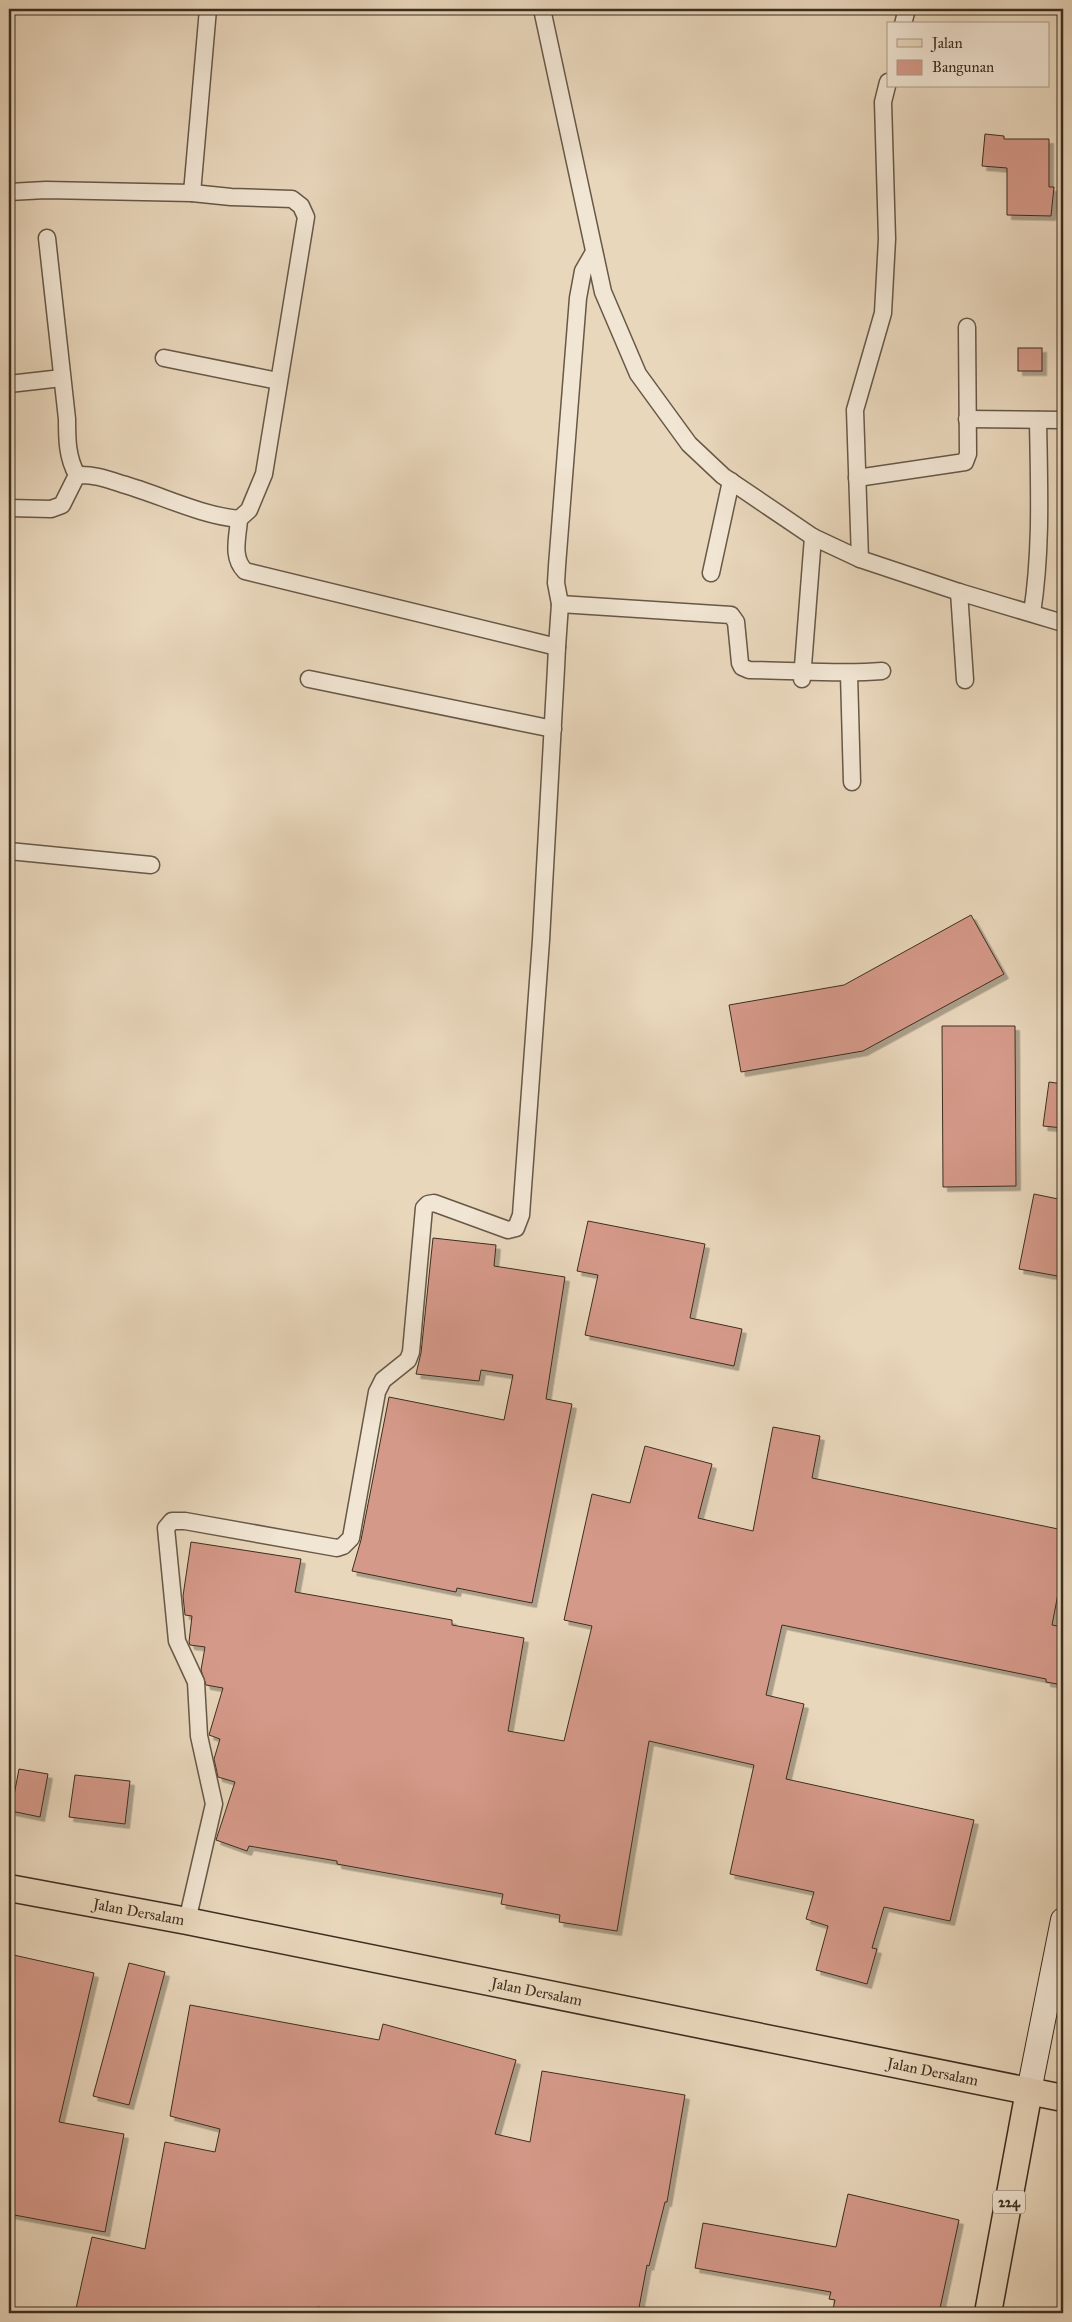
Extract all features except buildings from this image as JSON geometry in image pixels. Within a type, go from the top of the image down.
[{"type":"main road","name":"Jalan Dersalam","points":[[9,1888],[187,1921],[1063,2098]]},
{"type":"main road","points":[[1029,2091],[1063,1920]]},
{"type":"main road","name":"224","points":[[988,2313],[1029,2091]]},
{"type":"street","points":[[192,193],[208,9]]},
{"type":"street","points":[[542,9],[603,292],[638,374],[688,444],[731,481],[813,537],[860,559],[959,592],[1063,623]]},
{"type":"street","points":[[903,22],[906,9]]},
{"type":"street","points":[[860,559],[855,410],[883,313],[887,240],[883,102],[887,86]]},
{"type":"street","points":[[9,192],[46,190],[192,193],[231,197],[292,199],[300,206],[306,217],[264,474],[249,510],[239,519],[236,553],[238,564],[245,571],[557,647]]},
{"type":"street","points":[[47,238],[70,462],[77,475]]},
{"type":"street","points":[[187,1921],[214,1804],[199,1736],[196,1682],[177,1640],[167,1525],[172,1521],[185,1521],[337,1548],[343,1546],[351,1538],[377,1392],[383,1380],[408,1360],[411,1352],[424,1208],[428,1204],[434,1203],[508,1230],[516,1228],[521,1216],[532,1074],[560,604],[556,583],[557,566],[578,298],[583,271],[594,252]]},
{"type":"street","points":[[857,478],[961,464],[967,458],[967,327]]},
{"type":"street","points":[[164,358],[278,382]]},
{"type":"street","points":[[9,384],[62,378]]},
{"type":"street","points":[[967,419],[1063,420]]},
{"type":"street","points":[[1032,613],[1036,584],[1039,524],[1038,420]]},
{"type":"street","points":[[77,475],[90,474],[146,491],[219,517],[239,519]]},
{"type":"street","points":[[9,508],[51,509],[62,505],[77,475]]},
{"type":"street","points":[[711,573],[731,481]]},
{"type":"street","points":[[802,675],[813,537]]},
{"type":"street","points":[[959,592],[965,680]]},
{"type":"street","points":[[560,604],[727,614],[735,618],[742,667],[749,670],[802,675],[882,671]]},
{"type":"street","points":[[849,674],[852,782]]},
{"type":"street","points":[[309,679],[553,729]]},
{"type":"street","points":[[9,851],[151,865]]}]
